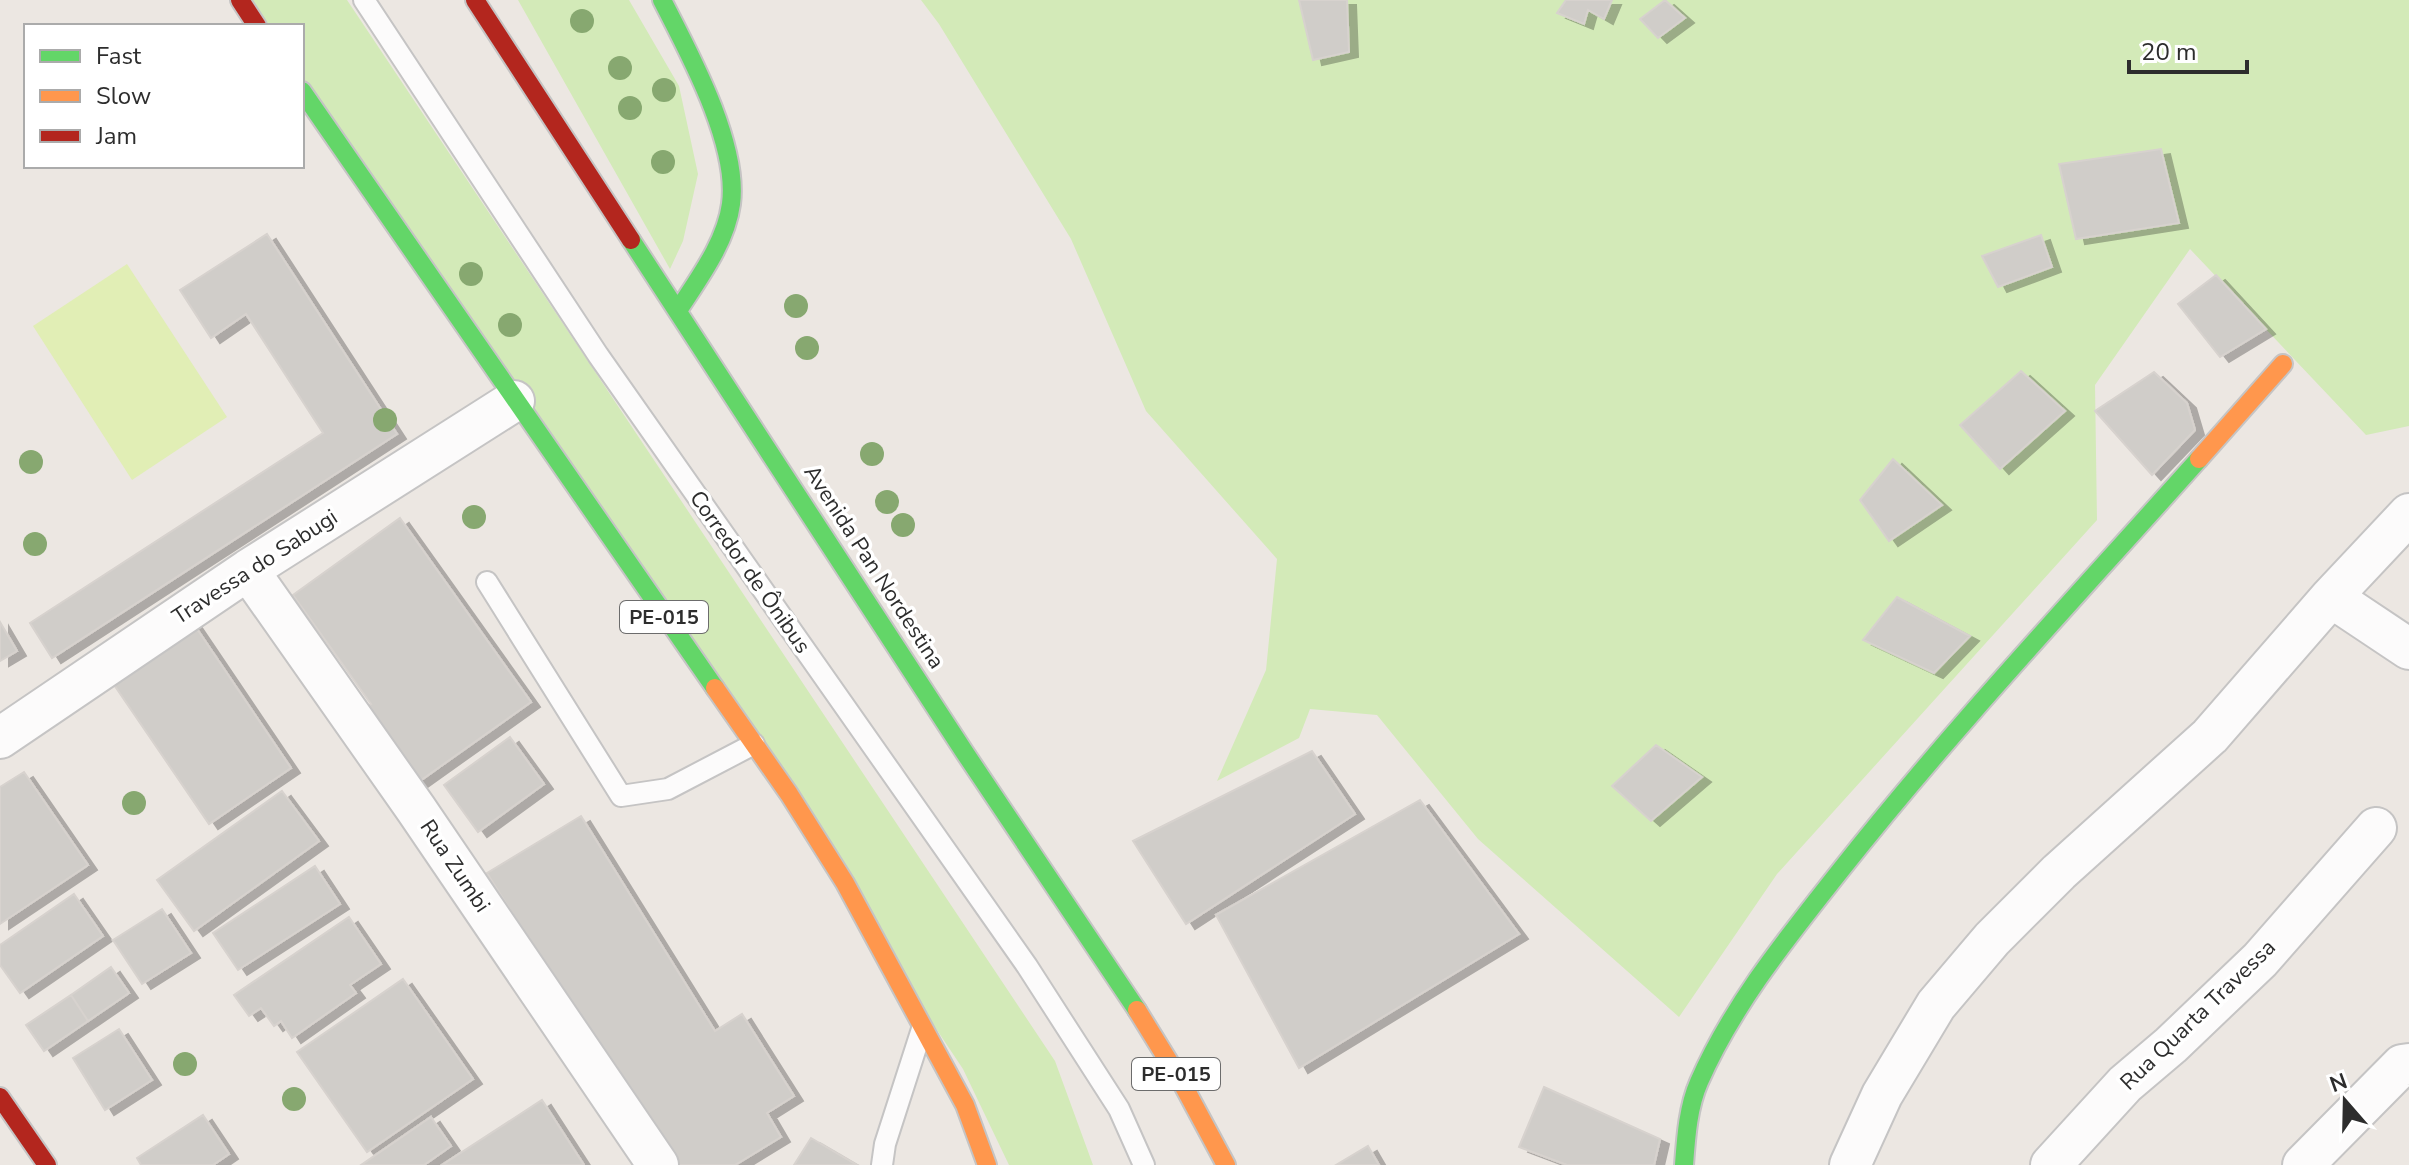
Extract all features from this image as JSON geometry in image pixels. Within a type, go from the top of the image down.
[{"type":"main road","points":[[240,0],[256,24]]},
{"type":"main road","name":"Avenida Pan Nordestina","points":[[475,0],[679,309],[965,753],[1122,986],[1182,1083],[1226,1165]]},
{"type":"main road","points":[[662,0],[724,139],[731,173],[731,204],[709,264],[679,309]]},
{"type":"main road","name":"PE-015","points":[[304,94],[789,794],[845,883],[924,1026],[965,1105],[987,1165]]},
{"type":"main road","points":[[1684,1165],[1686,1134],[1698,1085],[1731,1018],[1803,918],[1888,810],[2283,364]]},
{"type":"main road","points":[[0,1097],[47,1165]]},
{"type":"street","name":"Travessa do Sabugi","points":[[0,738],[248,570],[514,401]]},
{"type":"street","points":[[1850,1165],[1882,1095],[1936,1005],[1992,939],[2059,872],[2210,736],[2331,597],[2409,514]]},
{"type":"street","name":"Rua Zumbi","points":[[248,570],[416,809],[658,1165]]},
{"type":"street","points":[[2331,597],[2409,649]]},
{"type":"street","name":"Rua Quarta Travessa","points":[[2051,1165],[2125,1084],[2260,960],[2376,828]]},
{"type":"street","points":[[2303,1165],[2402,1065],[2409,1064]]},
{"type":"lane","name":"Corredor de Ônibus","points":[[364,0],[598,355],[1014,946],[1119,1109],[1136,1155],[1144,1165]]},
{"type":"lane","points":[[487,582],[621,796],[668,789],[754,744]]},
{"type":"lane","points":[[882,1165],[885,1144],[924,1026]]},
{"type":"green space","points":[[245,0],[347,0],[1055,1061],[1093,1165],[1009,1165],[963,1069],[304,82],[304,24],[263,24]]},
{"type":"green space","points":[[518,0],[629,0],[679,86],[698,174],[683,241],[670,269]]},
{"type":"green space","points":[[921,0],[2409,0],[2409,426],[2366,435],[2190,249],[2095,385],[2097,520],[1777,874],[1679,1017],[1478,839],[1377,715],[1310,709],[1299,738],[1217,781],[1266,670],[1277,559],[1146,411],[1071,239],[939,24]]},
{"type":"green space","points":[[127,264],[227,417],[132,480],[33,326]]},
{"type":"building","points":[[1299,0],[1347,0],[1349,52],[1313,60]]},
{"type":"building","points":[[1566,0],[1612,0],[1604,19],[1588,10],[1584,24],[1557,13]]},
{"type":"building","points":[[1665,0],[1685,18],[1658,38],[1640,19]]},
{"type":"building","points":[[2161,149],[2179,223],[2076,239],[2059,164]]},
{"type":"building","points":[[267,234],[397,434],[52,658],[30,623],[323,433],[246,314],[211,338],[180,290]]},
{"type":"building","points":[[2041,235],[2052,267],[1998,287],[1982,256]]},
{"type":"building","points":[[2216,275],[2266,329],[2220,357],[2178,304]]},
{"type":"building","points":[[2021,371],[2065,411],[2000,469],[1960,425]]},
{"type":"building","points":[[2154,372],[2187,403],[2195,430],[2152,475],[2095,411]]},
{"type":"building","points":[[1893,459],[1942,505],[1889,541],[1860,500]]},
{"type":"building","points":[[400,518],[531,702],[417,783],[364,709],[371,704],[293,595]]},
{"type":"building","points":[[1897,597],[1970,636],[1934,673],[1863,640]]},
{"type":"building","points":[[191,620],[291,768],[209,824],[108,676]]},
{"type":"building","points":[[0,622],[17,651],[0,661]]},
{"type":"building","points":[[510,737],[544,784],[478,832],[444,785]]},
{"type":"building","points":[[1656,745],[1702,777],[1651,821],[1612,786]]},
{"type":"building","points":[[1312,751],[1355,814],[1186,924],[1133,841]]},
{"type":"building","points":[[24,772],[88,865],[0,924],[0,787]]},
{"type":"building","points":[[282,791],[319,841],[194,931],[157,880]]},
{"type":"building","points":[[1420,800],[1519,934],[1299,1068],[1216,915]]},
{"type":"building","points":[[581,816],[715,1031],[742,1014],[794,1096],[767,1113],[781,1137],[735,1165],[669,1165],[487,873]]},
{"type":"building","points":[[315,866],[340,904],[238,970],[213,933]]},
{"type":"building","points":[[74,894],[103,936],[20,993],[0,965],[0,945]]},
{"type":"building","points":[[162,909],[191,953],[142,984],[113,940]]},
{"type":"building","points":[[349,917],[381,964],[350,985],[356,993],[292,1038],[281,1021],[274,1026],[261,1008],[249,1016],[234,995]]},
{"type":"building","points":[[111,967],[129,993],[88,1021],[71,995]]},
{"type":"building","points":[[403,979],[473,1079],[367,1152],[297,1052]]},
{"type":"building","points":[[71,995],[88,1021],[44,1051],[26,1025]]},
{"type":"building","points":[[119,1029],[152,1080],[105,1110],[73,1058]]},
{"type":"building","points":[[1544,1087],[1660,1139],[1654,1165],[1567,1165],[1519,1147]]},
{"type":"building","points":[[542,1100],[584,1165],[442,1165]]},
{"type":"building","points":[[203,1115],[229,1154],[213,1165],[141,1165],[137,1158]]},
{"type":"building","points":[[431,1117],[451,1146],[424,1165],[361,1165]]},
{"type":"building","points":[[811,1138],[857,1165],[794,1165]]},
{"type":"building","points":[[1368,1146],[1379,1165],[1336,1165]]},
{"type":"traffic: fast","points":[[662,0],[710,99],[720,127],[731,180],[731,204],[724,232],[679,309]]},
{"type":"traffic: fast","points":[[304,94],[715,688]]},
{"type":"traffic: fast","points":[[631,240],[965,753],[1137,1010]]},
{"type":"traffic: fast","points":[[1684,1165],[1690,1112],[1699,1082],[1728,1025],[1782,946],[1927,765],[2199,459]]},
{"type":"traffic: slow","points":[[2199,459],[2283,364]]},
{"type":"traffic: slow","points":[[715,688],[789,794],[845,883],[965,1105],[987,1165]]},
{"type":"traffic: slow","points":[[1137,1010],[1182,1083],[1226,1165]]},
{"type":"traffic: jam","points":[[240,0],[256,24]]},
{"type":"traffic: jam","points":[[475,0],[631,240]]},
{"type":"traffic: jam","points":[[0,1097],[47,1165]]}]
